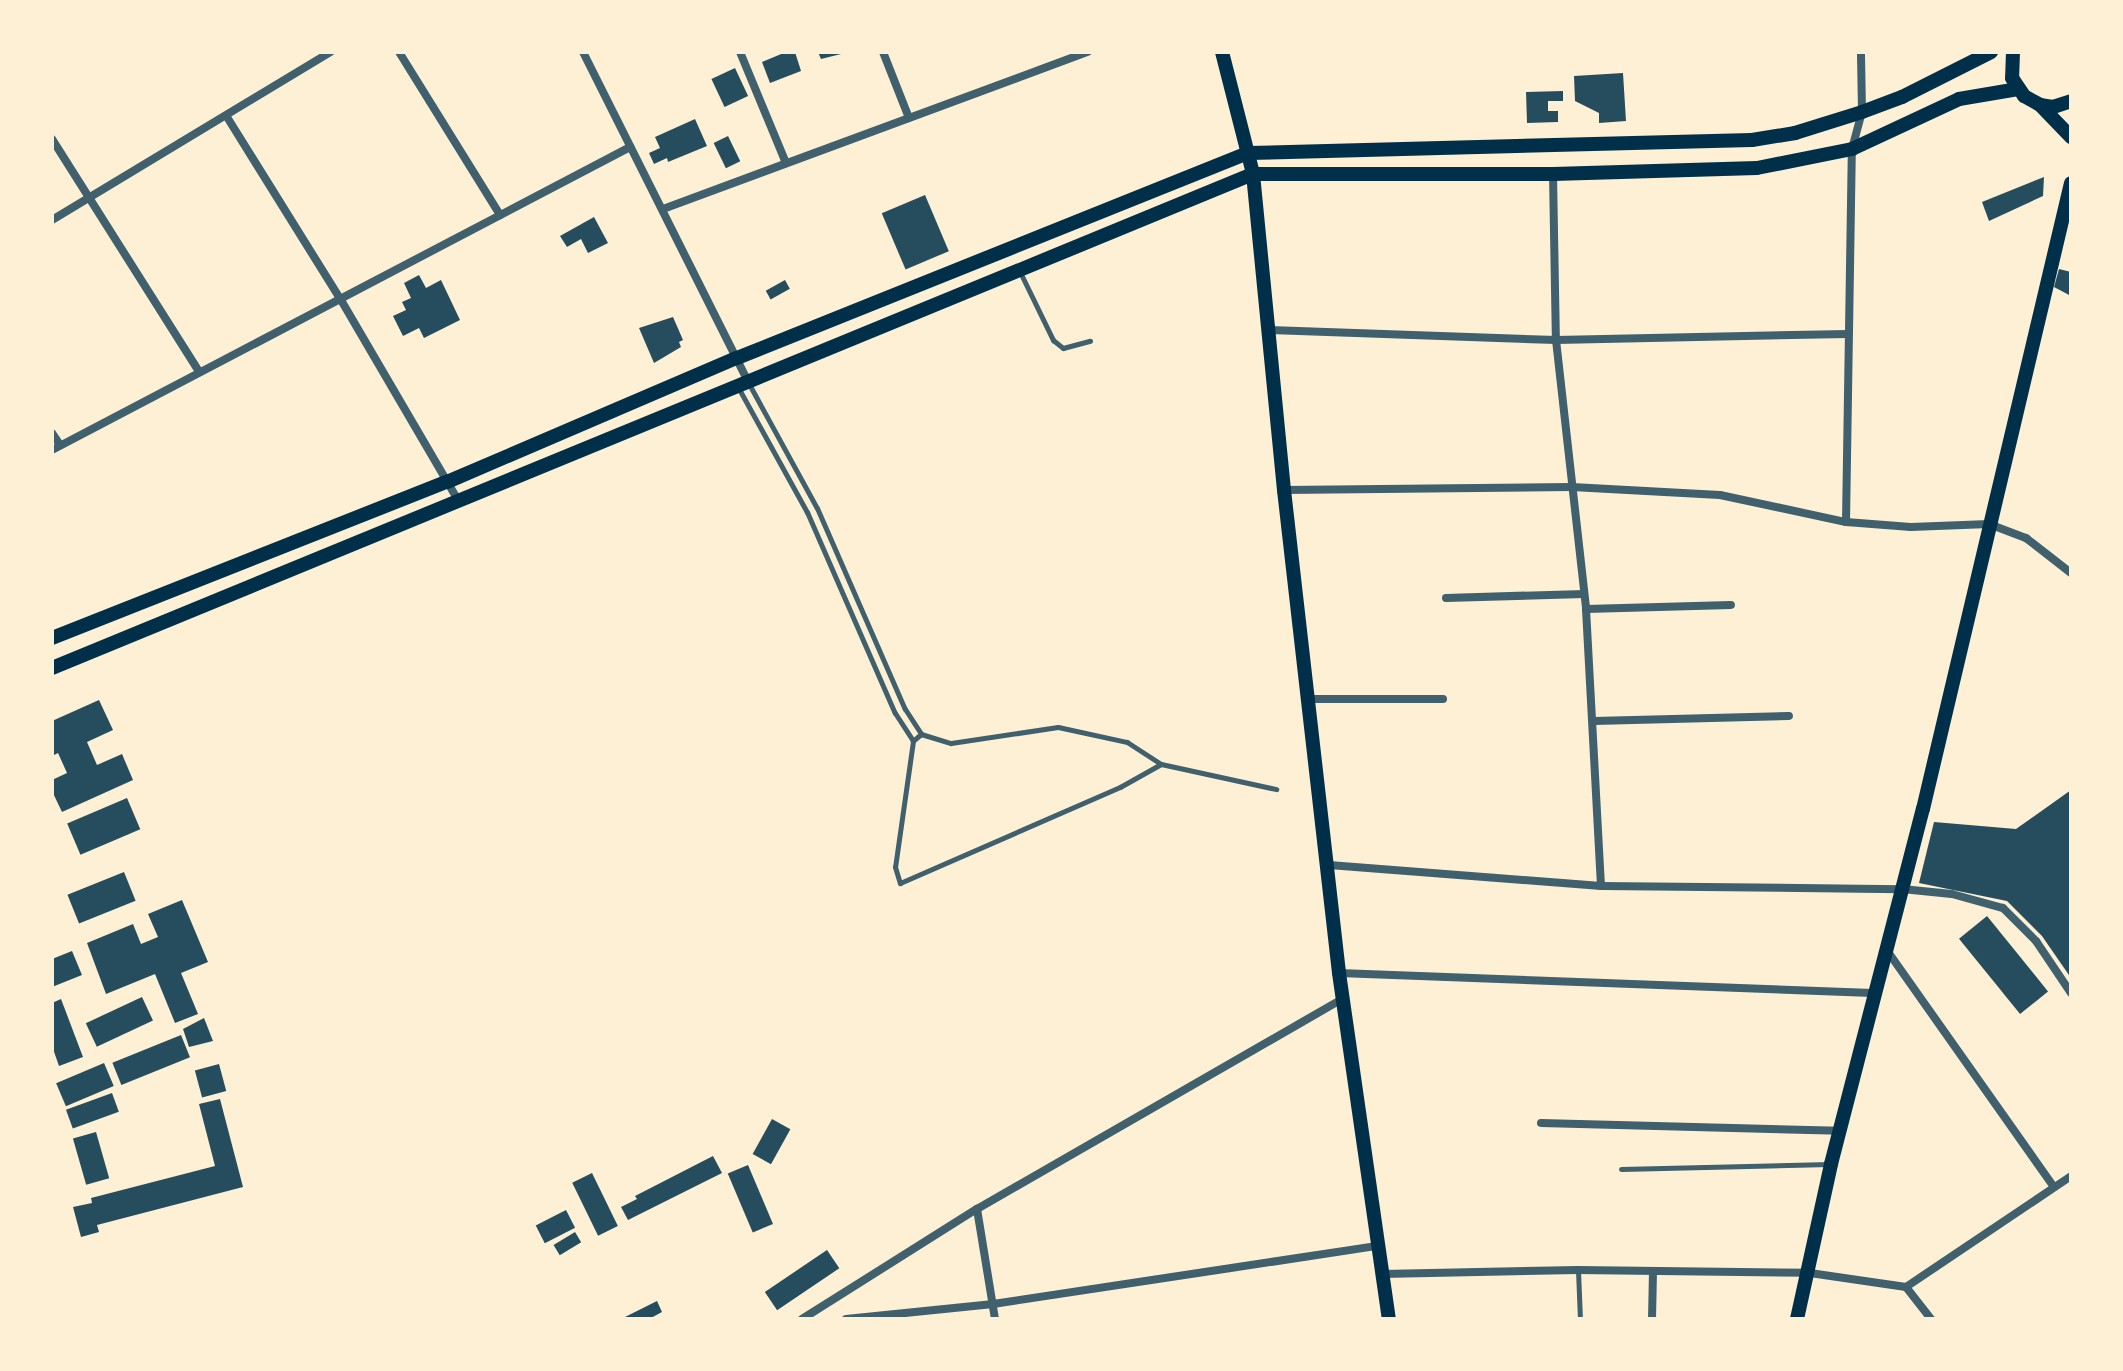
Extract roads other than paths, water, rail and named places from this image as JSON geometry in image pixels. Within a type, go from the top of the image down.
[{"type":"main road","points":[[1222,52],[1253,174],[1284,490],[1342,999],[1389,1319]]},
{"type":"main road","points":[[52,638],[447,482],[737,358],[1248,153],[1752,140],[1795,133],[1862,112],[1902,97],[1991,52]]},
{"type":"main road","points":[[2013,52],[2010,66],[2018,89],[2040,105],[2071,137]]},
{"type":"main road","points":[[52,668],[744,386],[1253,174],[1553,174],[1757,168],[1852,149],[1959,99],[2018,89]]},
{"type":"main road","points":[[2040,105],[2053,107],[2071,101]]},
{"type":"main road","points":[[1797,1319],[1810,1273],[1831,1164],[1902,889],[2071,183]]},
{"type":"street","points":[[52,220],[330,52]]},
{"type":"street","points":[[399,52],[500,215]]},
{"type":"street","points":[[583,52],[737,358],[744,386]]},
{"type":"street","points":[[740,52],[786,163]]},
{"type":"street","points":[[883,52],[909,118]]},
{"type":"street","points":[[663,209],[1072,55],[1088,52]]},
{"type":"street","points":[[1846,522],[1852,149],[1862,112],[1861,52]]},
{"type":"street","points":[[227,117],[341,300],[459,502]]},
{"type":"street","points":[[52,139],[198,370]]},
{"type":"street","points":[[52,433],[56,448],[198,370],[341,300],[630,147]]},
{"type":"street","points":[[1553,174],[1556,340],[1586,609],[1601,886]]},
{"type":"street","points":[[1269,330],[1556,340],[1848,334]]},
{"type":"street","points":[[1284,490],[1572,487],[1720,495],[1846,522],[1911,527],[1989,524],[2026,538],[2069,566]]},
{"type":"street","points":[[1446,598],[1584,594]]},
{"type":"street","points":[[1586,609],[1731,605]]},
{"type":"street","points":[[1309,699],[1443,699]]},
{"type":"street","points":[[1594,721],[1789,716]]},
{"type":"street","points":[[1329,865],[1601,886],[1902,889],[1952,894],[2003,908],[2036,941],[2071,993]]},
{"type":"street","points":[[1885,949],[2054,1187]]},
{"type":"street","points":[[1339,973],[1873,993]]},
{"type":"street","points":[[802,1319],[977,1209],[1342,999]]},
{"type":"street","points":[[1541,1123],[1840,1131]]},
{"type":"street","points":[[1382,1274],[1578,1270],[1810,1273],[1906,1287],[2071,1176]]},
{"type":"street","points":[[977,1209],[995,1319]]},
{"type":"street","points":[[846,1319],[993,1304],[1376,1246]]},
{"type":"street","points":[[1652,1319],[1653,1272]]},
{"type":"street","points":[[1906,1287],[1931,1319]]},
{"type":"lane","points":[[1019,271],[1053,340],[1063,348],[1090,341]]},
{"type":"lane","points":[[744,386],[817,508],[905,709],[921,734],[951,743],[1058,727],[1127,742],[1161,764],[1276,789]]},
{"type":"lane","points":[[744,386],[807,512],[895,713],[913,741]]},
{"type":"lane","points":[[921,734],[913,741],[895,867],[900,883],[1120,787],[1161,764]]},
{"type":"lane","points":[[1621,1169],[1831,1164]]},
{"type":"lane","points":[[1578,1270],[1580,1319]]}]
